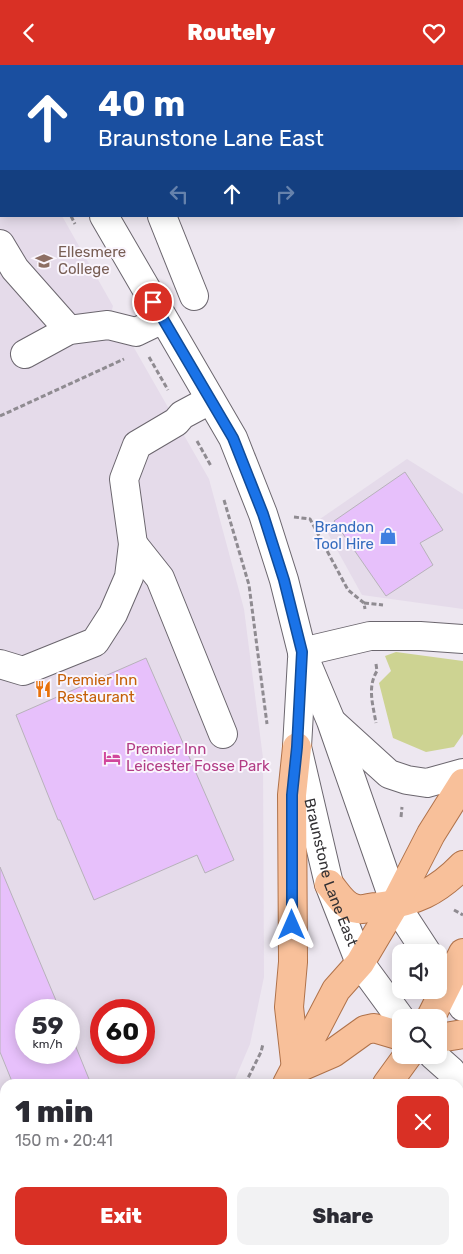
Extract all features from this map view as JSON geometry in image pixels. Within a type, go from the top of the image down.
[{"type":"main road","points":[[292,1076],[289,1007],[293,963],[292,795],[297,747]]},
{"type":"main road","points":[[292,1076],[336,990],[360,963],[395,905],[431,834],[463,783]]},
{"type":"main road","points":[[329,884],[344,903],[357,909],[395,905],[433,891],[448,880],[463,865]]},
{"type":"main road","points":[[447,973],[463,953]]},
{"type":"main road","points":[[292,1076],[333,1053],[365,1030],[374,1028],[392,1033]]},
{"type":"main road","points":[[447,1037],[463,1034]]},
{"type":"main road","points":[[391,1079],[401,1064]]},
{"type":"street","name":"Braunstone Lane East","points":[[105,217],[233,438],[263,514],[284,580],[302,652],[331,721],[395,905],[421,944]]},
{"type":"street","points":[[162,217],[194,296]]},
{"type":"street","points":[[0,244],[7,273],[69,330]]},
{"type":"street","points":[[25,354],[69,330],[108,325],[141,341],[163,319]]},
{"type":"street","points":[[0,664],[23,671],[94,642],[113,614],[130,577],[133,544],[124,479],[137,445],[176,421],[182,415],[210,400]]},
{"type":"street","points":[[133,544],[160,578],[223,734]]},
{"type":"street","points":[[302,652],[370,637],[420,635],[463,639]]},
{"type":"street","name":"Braunstone Lane East","points":[[302,652],[297,747],[329,884],[360,963],[394,1009]]},
{"type":"street","points":[[331,721],[389,774],[407,780],[427,783],[463,773]]},
{"type":"street","points":[[447,984],[463,1007]]},
{"type":"path","points":[[71,217],[75,225]]},
{"type":"path","points":[[0,416],[141,341],[213,469]]},
{"type":"path","points":[[223,495],[249,585],[268,726]]},
{"type":"path","points":[[263,514],[310,519],[348,590],[364,603],[377,671],[372,680],[371,692],[377,727]]},
{"type":"path","points":[[401,817],[407,780]]},
{"type":"shaded area","points":[[0,217],[63,217],[113,306],[104,338],[133,346],[209,479],[244,609],[263,758],[264,977],[250,1044],[235,1079],[0,1079]]},
{"type":"shaded area","points":[[407,459],[463,494],[463,609],[362,595],[320,519]]},
{"type":"green space","points":[[396,652],[463,661],[463,734],[454,747],[426,752],[393,738],[379,683],[391,671],[385,656]]},
{"type":"building","name":"Brandon Tool Hire","points":[[405,472],[443,530],[420,543],[433,565],[386,596],[334,521]]},
{"type":"building","name":"Premier Inn Leicester Fosse Park","points":[[146,658],[234,860],[205,873],[197,855],[94,900],[60,820],[58,820],[16,715]]},
{"type":"building","points":[[0,867],[55,999],[15,999],[15,1064],[80,1064],[80,1057],[89,1079],[11,1079],[0,1052]]},
{"type":"place","name":"Ellesmere College","points":[[44,261]]},
{"type":"place","name":"Brandon Tool Hire","points":[[388,536]]},
{"type":"place","name":"Premier Inn Restaurant","points":[[43,689]]},
{"type":"place","name":"Premier Inn Leicester Fosse Park","points":[[112,758]]},
{"type":"route","points":[[153,302],[233,438],[263,514],[284,580],[302,652],[297,747],[292,795],[292,925]]}]
